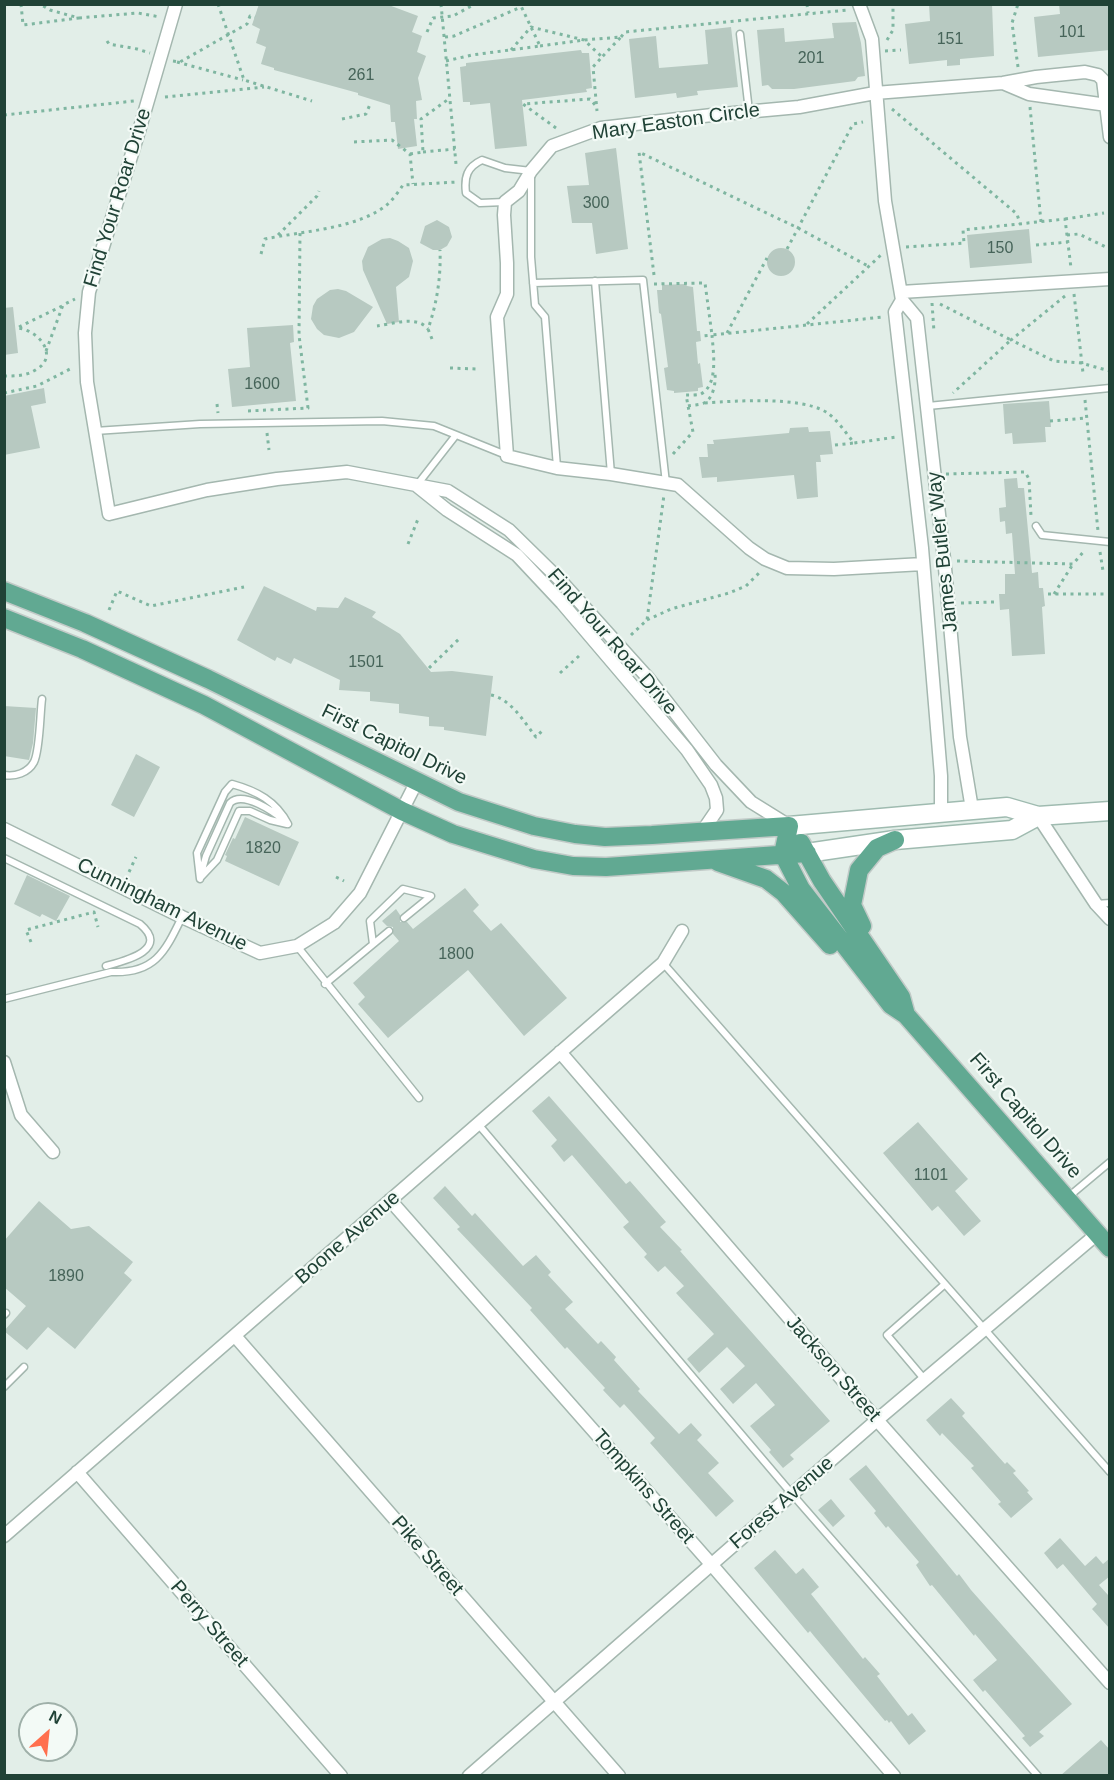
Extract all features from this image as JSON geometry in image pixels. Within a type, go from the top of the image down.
[{"type":"main road","name":"First Capitol Drive","points":[[4,591],[85,623],[208,679],[470,805],[534,826],[605,837],[789,826],[822,881],[901,997],[906,1015]]},
{"type":"main road","points":[[4,618],[82,649],[204,705],[402,811],[453,834],[534,859],[573,866],[606,867],[807,853],[895,840],[1012,830],[1038,816]]},
{"type":"main road","points":[[783,854],[789,826],[1007,807],[1038,816],[1110,811]]},
{"type":"main road","points":[[885,974],[852,905],[859,870],[877,848],[895,840]]},
{"type":"main road","name":"First Capitol Drive","points":[[783,854],[801,889],[891,1005],[906,1015],[1110,1248]]},
{"type":"main road","points":[[711,859],[766,879],[784,893],[865,988],[891,1005]]},
{"type":"street","name":"Find Your Roar Drive","points":[[176,4],[89,292],[85,333],[87,382],[109,514],[207,490],[277,479],[347,472],[448,491],[509,530],[560,580],[649,679],[716,765],[751,802],[789,826]]},
{"type":"street","name":"James Butler Way","points":[[859,4],[872,39],[885,201],[901,296],[917,318],[934,406],[935,475],[960,737],[972,810]]},
{"type":"street","name":"Mary Easton Circle","points":[[505,202],[519,191],[531,171],[552,146],[601,128],[799,107],[876,93],[1003,83],[1036,76],[1092,73],[1103,80],[1110,137]]},
{"type":"street","name":"Mary Easton Circle","points":[[1003,83],[1029,94],[1107,105]]},
{"type":"street","points":[[505,202],[507,294],[497,317],[507,456],[557,468],[678,485],[749,548],[765,559],[787,568],[834,569],[923,564]]},
{"type":"street","points":[[901,296],[1110,279]]},
{"type":"street","name":"James Butler Way","points":[[901,296],[895,312],[923,564],[941,776],[940,813]]},
{"type":"street","name":"Find Your Roar Drive","points":[[416,486],[447,510],[517,555],[562,603],[668,727],[711,785],[716,798],[717,810],[702,832]]},
{"type":"street","name":"Cunningham Avenue","points":[[4,829],[260,953],[297,946],[334,923],[360,893],[417,781]]},
{"type":"street","points":[[1038,816],[1096,904],[1110,919]]},
{"type":"street","name":"Boone Avenue","points":[[4,1536],[663,963],[682,931]]},
{"type":"street","name":"Jackson Street","points":[[560,1052],[876,1420],[1110,1683]]},
{"type":"street","points":[[4,1062],[21,1115],[53,1152]]},
{"type":"street","name":"Tompkins Street","points":[[390,1200],[711,1564],[894,1776]]},
{"type":"street","name":"Forest Avenue","points":[[469,1776],[876,1420],[1097,1234]]},
{"type":"street","name":"Pike Street","points":[[235,1336],[619,1776]]},
{"type":"street","name":"Perry Street","points":[[77,1472],[341,1776]]},
{"type":"lane","points":[[740,34],[749,111]]},
{"type":"lane","points":[[505,202],[480,202],[465,193],[467,172],[472,164],[482,160],[506,168],[531,171],[533,283],[535,305],[545,317],[557,468]]},
{"type":"lane","points":[[533,283],[643,280],[666,483]]},
{"type":"lane","points":[[595,281],[611,474]]},
{"type":"lane","points":[[934,406],[1110,388]]},
{"type":"lane","points":[[95,431],[200,424],[382,421],[434,426],[507,456]]},
{"type":"lane","points":[[416,486],[456,435]]},
{"type":"lane","points":[[1036,526],[1042,535],[1110,542]]},
{"type":"lane","points":[[4,775],[23,773],[33,763],[42,699]]},
{"type":"lane","points":[[200,879],[197,853],[225,792],[232,784],[272,802],[288,824]]},
{"type":"lane","points":[[200,879],[206,856],[230,803],[235,798],[248,800],[274,813],[288,824]]},
{"type":"lane","points":[[200,879],[217,860],[239,811],[250,811],[270,820],[288,824]]},
{"type":"lane","points":[[4,858],[148,930],[150,939],[148,948],[138,957],[106,966]]},
{"type":"lane","points":[[373,944],[370,921],[403,889],[431,896],[404,918]]},
{"type":"lane","points":[[1096,904],[1110,903]]},
{"type":"lane","points":[[4,999],[111,972],[125,973],[156,961],[165,950],[182,917]]},
{"type":"lane","points":[[326,984],[389,931]]},
{"type":"lane","points":[[297,946],[419,1098]]},
{"type":"lane","points":[[663,963],[1110,1472]]},
{"type":"lane","points":[[478,1123],[792,1494],[1038,1776]]},
{"type":"lane","points":[[1067,1198],[1110,1161]]},
{"type":"lane","points":[[925,1380],[887,1335],[945,1284]]},
{"type":"lane","points":[[4,1387],[24,1367]]},
{"type":"path","points":[[21,4],[23,25],[138,13],[161,17]]},
{"type":"path","points":[[40,4],[50,10],[79,18]]},
{"type":"path","points":[[218,4],[244,80]]},
{"type":"path","points":[[441,4],[456,164]]},
{"type":"path","points":[[427,32],[433,18],[453,16],[475,4]]},
{"type":"path","points":[[807,4],[808,14]]},
{"type":"path","points":[[556,128],[524,104],[590,99],[597,109],[593,67],[625,32],[849,9],[848,4]]},
{"type":"path","points":[[893,4],[893,30],[880,52],[901,50]]},
{"type":"path","points":[[1018,4],[1012,23],[1020,81]]},
{"type":"path","points":[[444,37],[454,36],[520,6],[540,46]]},
{"type":"path","points":[[255,17],[250,15],[247,24],[180,62],[172,61],[312,101]]},
{"type":"path","points":[[531,27],[584,39],[602,57]]},
{"type":"path","points":[[511,50],[531,27]]},
{"type":"path","points":[[446,61],[472,55],[584,39],[621,37]]},
{"type":"path","points":[[107,41],[109,44],[137,48],[152,53]]},
{"type":"path","points":[[165,97],[266,87]]},
{"type":"path","points":[[876,93],[894,111],[1017,214],[1020,224]]},
{"type":"path","points":[[1029,94],[1041,222]]},
{"type":"path","points":[[423,152],[421,119],[450,98]]},
{"type":"path","points":[[4,115],[136,101]]},
{"type":"path","points":[[342,119],[366,114],[371,102]]},
{"type":"path","points":[[787,249],[853,124],[863,122]]},
{"type":"path","points":[[354,142],[392,140],[410,154],[413,184]]},
{"type":"path","points":[[410,154],[455,149]]},
{"type":"path","points":[[655,284],[639,152],[798,228],[868,266]]},
{"type":"path","points":[[261,254],[265,239],[330,228],[374,212],[389,203],[403,185],[465,182]]},
{"type":"path","points":[[277,236],[317,196],[319,190]]},
{"type":"path","points":[[906,247],[964,243],[963,230],[1104,213]]},
{"type":"path","points":[[1065,219],[1071,268]]},
{"type":"path","points":[[241,411],[308,408],[299,335],[300,232]]},
{"type":"path","points":[[1067,235],[1079,234],[1110,249]]},
{"type":"path","points":[[1036,245],[1068,242]]},
{"type":"path","points":[[428,329],[439,285],[440,250]]},
{"type":"path","points":[[806,325],[881,255]]},
{"type":"path","points":[[726,333],[767,258]]},
{"type":"path","points":[[643,285],[705,283],[715,372],[714,387],[705,403]]},
{"type":"path","points":[[934,406],[1073,290],[1083,373]]},
{"type":"path","points":[[45,353],[41,338],[28,330],[17,328],[75,298]]},
{"type":"path","points":[[934,335],[932,300],[1054,361],[1081,363],[1110,371]]},
{"type":"path","points":[[4,376],[22,376],[38,369],[43,364],[63,305]]},
{"type":"path","points":[[703,336],[896,316]]},
{"type":"path","points":[[377,326],[416,321],[423,323],[432,339]]},
{"type":"path","points":[[4,393],[36,386],[75,367]]},
{"type":"path","points":[[450,368],[476,369]]},
{"type":"path","points":[[663,464],[693,432],[686,395],[705,391],[715,372]]},
{"type":"path","points":[[1085,400],[1103,571]]},
{"type":"path","points":[[688,406],[753,401],[811,406],[827,412],[854,443]]},
{"type":"path","points":[[217,404],[218,412]]},
{"type":"path","points":[[1050,421],[1087,418]]},
{"type":"path","points":[[836,445],[909,436]]},
{"type":"path","points":[[935,475],[1025,472],[1029,479],[1030,515],[1036,526]]},
{"type":"path","points":[[647,620],[666,483]]},
{"type":"path","points":[[408,544],[418,519]]},
{"type":"path","points":[[1054,594],[1073,564],[1089,545],[1099,541]]},
{"type":"path","points":[[944,560],[1073,564]]},
{"type":"path","points":[[631,635],[647,620],[671,609],[746,586],[771,561]]},
{"type":"path","points":[[109,610],[117,591],[151,606],[244,587]]},
{"type":"path","points":[[1048,594],[1110,594]]},
{"type":"path","points":[[948,603],[995,602]]},
{"type":"path","points":[[429,668],[461,637]]},
{"type":"path","points":[[560,673],[579,656]]},
{"type":"path","points":[[491,695],[500,697],[508,704],[536,737],[542,731]]},
{"type":"path","points":[[129,872],[136,857]]},
{"type":"path","points":[[336,877],[344,881]]},
{"type":"path","points":[[31,942],[26,930],[94,912],[98,927]]},
{"type":"building","points":[[259,4],[386,4],[418,16],[412,32],[422,36],[417,52],[426,56],[418,78],[422,100],[416,101],[417,119],[414,119],[417,146],[398,149],[395,122],[391,122],[390,105],[261,64],[266,47],[256,43],[260,29],[252,25]]},
{"type":"building","points":[[929,4],[992,4],[994,56],[960,59],[960,65],[947,66],[947,60],[909,64],[905,24],[930,21]]},
{"type":"building","points":[[1059,4],[1110,4],[1110,50],[1038,57],[1034,17],[1060,14]]},
{"type":"building","points":[[856,22],[865,76],[858,77],[855,81],[794,89],[772,89],[768,85],[762,86],[757,30],[784,28],[785,42],[834,38],[832,23]]},
{"type":"building","points":[[731,27],[738,87],[697,91],[698,95],[677,98],[676,93],[635,98],[629,39],[656,36],[659,68],[708,64],[705,30]]},
{"type":"building","points":[[581,50],[582,53],[589,53],[592,88],[586,89],[587,92],[522,100],[527,146],[495,149],[490,103],[470,105],[470,102],[463,102],[460,67],[466,66],[466,63]]},
{"type":"building","points":[[616,148],[628,249],[596,254],[592,223],[572,223],[567,186],[589,185],[585,153]]},
{"type":"building","points":[[437,220],[449,227],[452,237],[447,246],[440,250],[433,250],[420,243],[425,226]]},
{"type":"building","points":[[1029,229],[1032,263],[970,268],[967,235]]},
{"type":"building","points":[[390,238],[409,248],[413,261],[409,277],[396,287],[399,322],[387,324],[363,270],[362,261],[368,247],[382,239]]},
{"type":"building","points":[[781,248],[791,252],[795,262],[791,272],[781,276],[771,272],[767,262],[771,252]]},
{"type":"building","points":[[686,284],[693,287],[697,331],[700,331],[701,341],[696,342],[698,364],[700,363],[703,387],[698,388],[698,391],[674,393],[674,391],[667,390],[664,368],[668,367],[657,290],[662,290],[662,285]]},
{"type":"building","points":[[330,290],[346,291],[373,307],[354,332],[339,338],[324,335],[311,319],[313,306],[317,299]]},
{"type":"building","points":[[13,307],[18,353],[4,355],[4,308]]},
{"type":"building","points":[[293,325],[294,342],[290,343],[296,401],[232,407],[228,369],[250,367],[247,328]]},
{"type":"building","points":[[44,388],[46,403],[31,406],[40,448],[4,455],[4,396]]},
{"type":"building","points":[[1049,401],[1051,427],[1045,427],[1046,442],[1013,444],[1012,433],[1005,434],[1003,404]]},
{"type":"building","points":[[808,427],[809,432],[830,431],[833,454],[820,455],[821,462],[816,462],[818,497],[797,499],[794,475],[717,482],[717,477],[702,478],[699,457],[708,457],[707,444],[714,444],[713,440],[789,433],[790,428]]},
{"type":"building","points":[[1017,478],[1018,488],[1024,488],[1032,573],[1038,572],[1039,588],[1043,588],[1045,654],[1012,656],[1009,609],[1000,610],[999,594],[1005,594],[1005,574],[1015,574],[1012,533],[1006,534],[1005,521],[1000,522],[999,508],[1006,507],[1004,479]]},
{"type":"building","points":[[264,586],[316,611],[317,607],[338,608],[345,597],[376,612],[372,617],[400,634],[431,672],[452,671],[493,676],[486,736],[429,726],[429,717],[399,713],[399,704],[370,701],[370,692],[339,690],[340,680],[294,658],[291,664],[277,657],[275,661],[237,640]]},
{"type":"building","points":[[4,706],[36,708],[29,760],[4,756]]},
{"type":"building","points":[[136,754],[160,767],[134,817],[111,805]]},
{"type":"building","points":[[245,817],[299,842],[279,886],[225,861],[227,856],[225,855]]},
{"type":"building","points":[[27,875],[70,896],[56,921],[42,914],[40,917],[14,904]]},
{"type":"building","points":[[465,888],[479,905],[473,911],[491,931],[501,923],[567,998],[524,1036],[468,970],[388,1038],[358,1004],[365,997],[353,983],[399,941],[393,934],[393,927],[387,926],[382,921],[396,909],[400,915],[400,922],[407,922],[413,929]]},
{"type":"building","points":[[549,1096],[626,1184],[630,1181],[666,1222],[660,1227],[830,1421],[790,1455],[794,1459],[783,1468],[750,1426],[775,1405],[756,1383],[733,1404],[720,1389],[745,1366],[727,1347],[699,1373],[687,1359],[714,1334],[676,1293],[684,1286],[665,1266],[658,1272],[644,1257],[647,1254],[623,1227],[629,1222],[572,1155],[564,1162],[551,1146],[557,1140],[532,1111]]},
{"type":"building","points":[[918,1122],[968,1179],[955,1191],[981,1221],[964,1236],[938,1206],[932,1211],[883,1153]]},
{"type":"building","points":[[445,1186],[472,1216],[475,1213],[523,1266],[536,1255],[551,1272],[548,1275],[573,1302],[565,1309],[598,1344],[601,1341],[616,1357],[614,1360],[640,1389],[638,1391],[679,1434],[691,1423],[702,1435],[697,1440],[719,1463],[708,1473],[734,1501],[716,1517],[650,1443],[655,1438],[624,1404],[620,1408],[603,1390],[605,1388],[567,1347],[565,1349],[530,1310],[532,1308],[457,1229],[460,1227],[433,1198]]},
{"type":"building","points":[[39,1201],[71,1229],[89,1226],[133,1262],[124,1273],[132,1280],[75,1349],[48,1327],[27,1350],[4,1331],[26,1306],[4,1287],[4,1241]]},
{"type":"building","points":[[951,1398],[965,1413],[962,1416],[1005,1464],[1007,1462],[1016,1471],[1013,1473],[1033,1499],[1011,1518],[998,1504],[1001,1502],[971,1468],[974,1466],[942,1433],[940,1436],[926,1420]]},
{"type":"building","points":[[866,1465],[957,1576],[959,1574],[1072,1704],[1039,1732],[1044,1736],[1030,1747],[1022,1738],[1025,1736],[985,1690],[983,1692],[973,1680],[997,1660],[932,1585],[930,1586],[916,1565],[919,1562],[888,1526],[886,1528],[874,1513],[876,1511],[849,1479]]},
{"type":"building","points":[[831,1499],[845,1516],[833,1527],[818,1510]]},
{"type":"building","points":[[1060,1538],[1085,1566],[1096,1556],[1103,1564],[1110,1558],[1110,1576],[1099,1585],[1108,1595],[1110,1593],[1110,1629],[1092,1609],[1097,1604],[1063,1564],[1057,1569],[1044,1553]]},
{"type":"building","points":[[775,1550],[796,1574],[803,1568],[819,1587],[811,1594],[863,1659],[865,1657],[880,1674],[877,1676],[908,1716],[912,1713],[926,1731],[909,1745],[891,1721],[889,1723],[885,1721],[754,1568]]},
{"type":"building","points":[[1101,1740],[1110,1750],[1110,1776],[1060,1776]]}]
